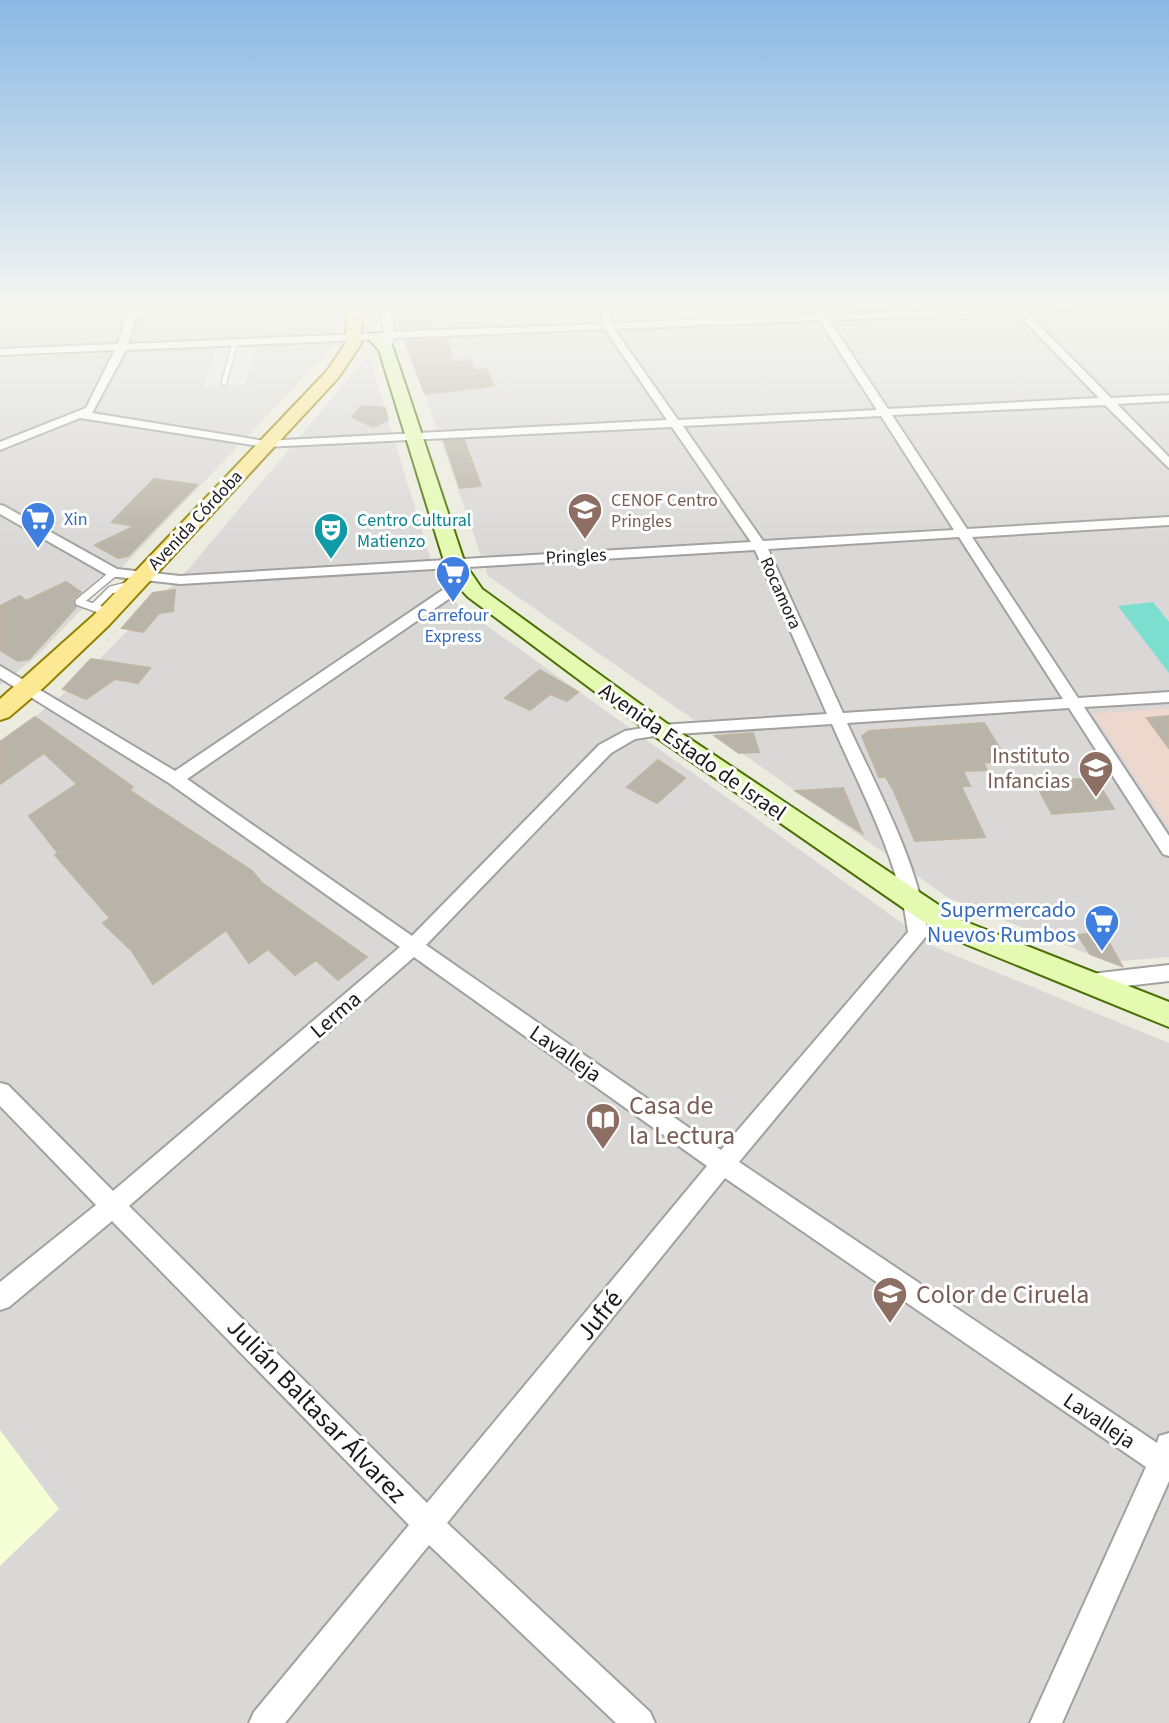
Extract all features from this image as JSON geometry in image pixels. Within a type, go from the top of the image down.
[{"type":"main road","name":"Avenida Córdoba","points":[[0,712],[31,687],[101,610],[138,581],[316,387]]},
{"type":"main road","points":[[395,387],[415,437],[460,573]]},
{"type":"main road","name":"Avenida Estado de Israel","points":[[460,573],[495,609],[661,730],[914,904],[951,927],[1169,1015]]},
{"type":"street","points":[[0,446],[82,415],[97,403],[104,387]]},
{"type":"street","name":"Rocamora","points":[[651,387],[760,546],[895,848],[914,904]]},
{"type":"street","points":[[868,387],[1169,850]]},
{"type":"street","points":[[1093,387],[1169,464]]},
{"type":"street","points":[[82,415],[265,444],[1169,398]]},
{"type":"street","name":"Pringles","points":[[0,509],[114,573],[138,581],[460,573],[760,546],[1169,521]]},
{"type":"street","points":[[175,779],[460,573]]},
{"type":"street","name":"Lavalleja","points":[[0,671],[31,687],[175,779],[723,1164],[1167,1458]]},
{"type":"street","name":"Lerma","points":[[0,1298],[115,1204],[414,946],[605,749],[631,735],[661,730],[1169,697]]},
{"type":"street","name":"Jufré","points":[[265,1723],[723,1164],[918,934],[914,904]]},
{"type":"street","points":[[1091,982],[1169,973]]},
{"type":"street","name":"Julián Baltasar Álvarez","points":[[0,1092],[115,1204],[428,1524],[639,1723]]},
{"type":"street","points":[[1046,1723],[1167,1458]]},
{"type":"lane","points":[[101,610],[79,602],[114,573]]},
{"type":"shaded area","points":[[0,387],[294,387],[36,657],[0,685]]},
{"type":"shaded area","points":[[341,387],[378,387],[436,577],[458,605],[937,948],[1169,1043],[1169,1723],[0,1723],[0,745],[72,687],[192,565]]},
{"type":"shaded area","points":[[423,387],[1169,387],[1169,957],[1108,962],[949,898],[488,576]]},
{"type":"shaded area","points":[[1153,602],[1169,622],[1169,673],[1118,606]]},
{"type":"shaded area","points":[[1169,708],[1169,827],[1093,714]]},
{"type":"shaded area","points":[[0,1430],[59,1509],[0,1566]]},
{"type":"building","points":[[423,387],[482,387],[425,394]]},
{"type":"building","points":[[362,406],[385,408],[388,420],[373,427],[352,417]]},
{"type":"building","points":[[464,440],[481,486],[460,488],[444,441]]},
{"type":"building","points":[[154,479],[197,485],[128,556],[118,558],[95,545],[135,526],[112,522]]},
{"type":"building","points":[[66,582],[81,592],[73,599],[76,607],[29,659],[18,661],[0,650],[0,606],[20,596],[26,601]]},
{"type":"building","points":[[175,590],[173,611],[159,613],[143,632],[122,628],[153,593]]},
{"type":"building","points":[[91,659],[150,668],[138,683],[115,679],[86,699],[63,689]]},
{"type":"building","points":[[540,670],[578,692],[567,701],[550,694],[530,710],[505,698]]},
{"type":"building","points":[[1169,716],[1169,748],[1147,718]]},
{"type":"building","points":[[35,717],[133,787],[129,790],[252,871],[262,883],[367,957],[338,980],[316,960],[295,975],[268,949],[249,963],[226,930],[153,984],[132,951],[103,923],[110,918],[55,855],[58,853],[29,816],[77,784],[44,753],[0,784],[0,742]]},
{"type":"building","points":[[984,723],[1007,760],[983,763],[987,770],[963,771],[970,786],[961,786],[985,837],[915,841],[894,791],[886,777],[879,777],[862,736],[869,731]]},
{"type":"building","points":[[753,733],[759,752],[739,753],[715,736]]},
{"type":"building","points":[[658,760],[685,778],[657,803],[627,787]]},
{"type":"building","points":[[1095,778],[1114,809],[1052,814],[1035,782]]},
{"type":"building","points":[[843,788],[862,833],[796,791]]},
{"type":"building","points":[[1103,932],[1122,966],[1090,954],[1078,935]]},
{"type":"place","name":"CENOF Centro Pringles","points":[[585,541]]},
{"type":"place","name":"Xin","points":[[38,550]]},
{"type":"place","name":"Centro Cultural Matienzo","points":[[331,561]]},
{"type":"place","name":"Carrefour Express","points":[[453,604]]},
{"type":"place","name":"Instituto Infancias","points":[[1096,799]]},
{"type":"place","name":"Supermercado Nuevos Rumbos","points":[[1102,953]]},
{"type":"place","name":"Casa de la Lectura","points":[[603,1151]]},
{"type":"place","name":"Color de Ciruela","points":[[890,1325]]}]
